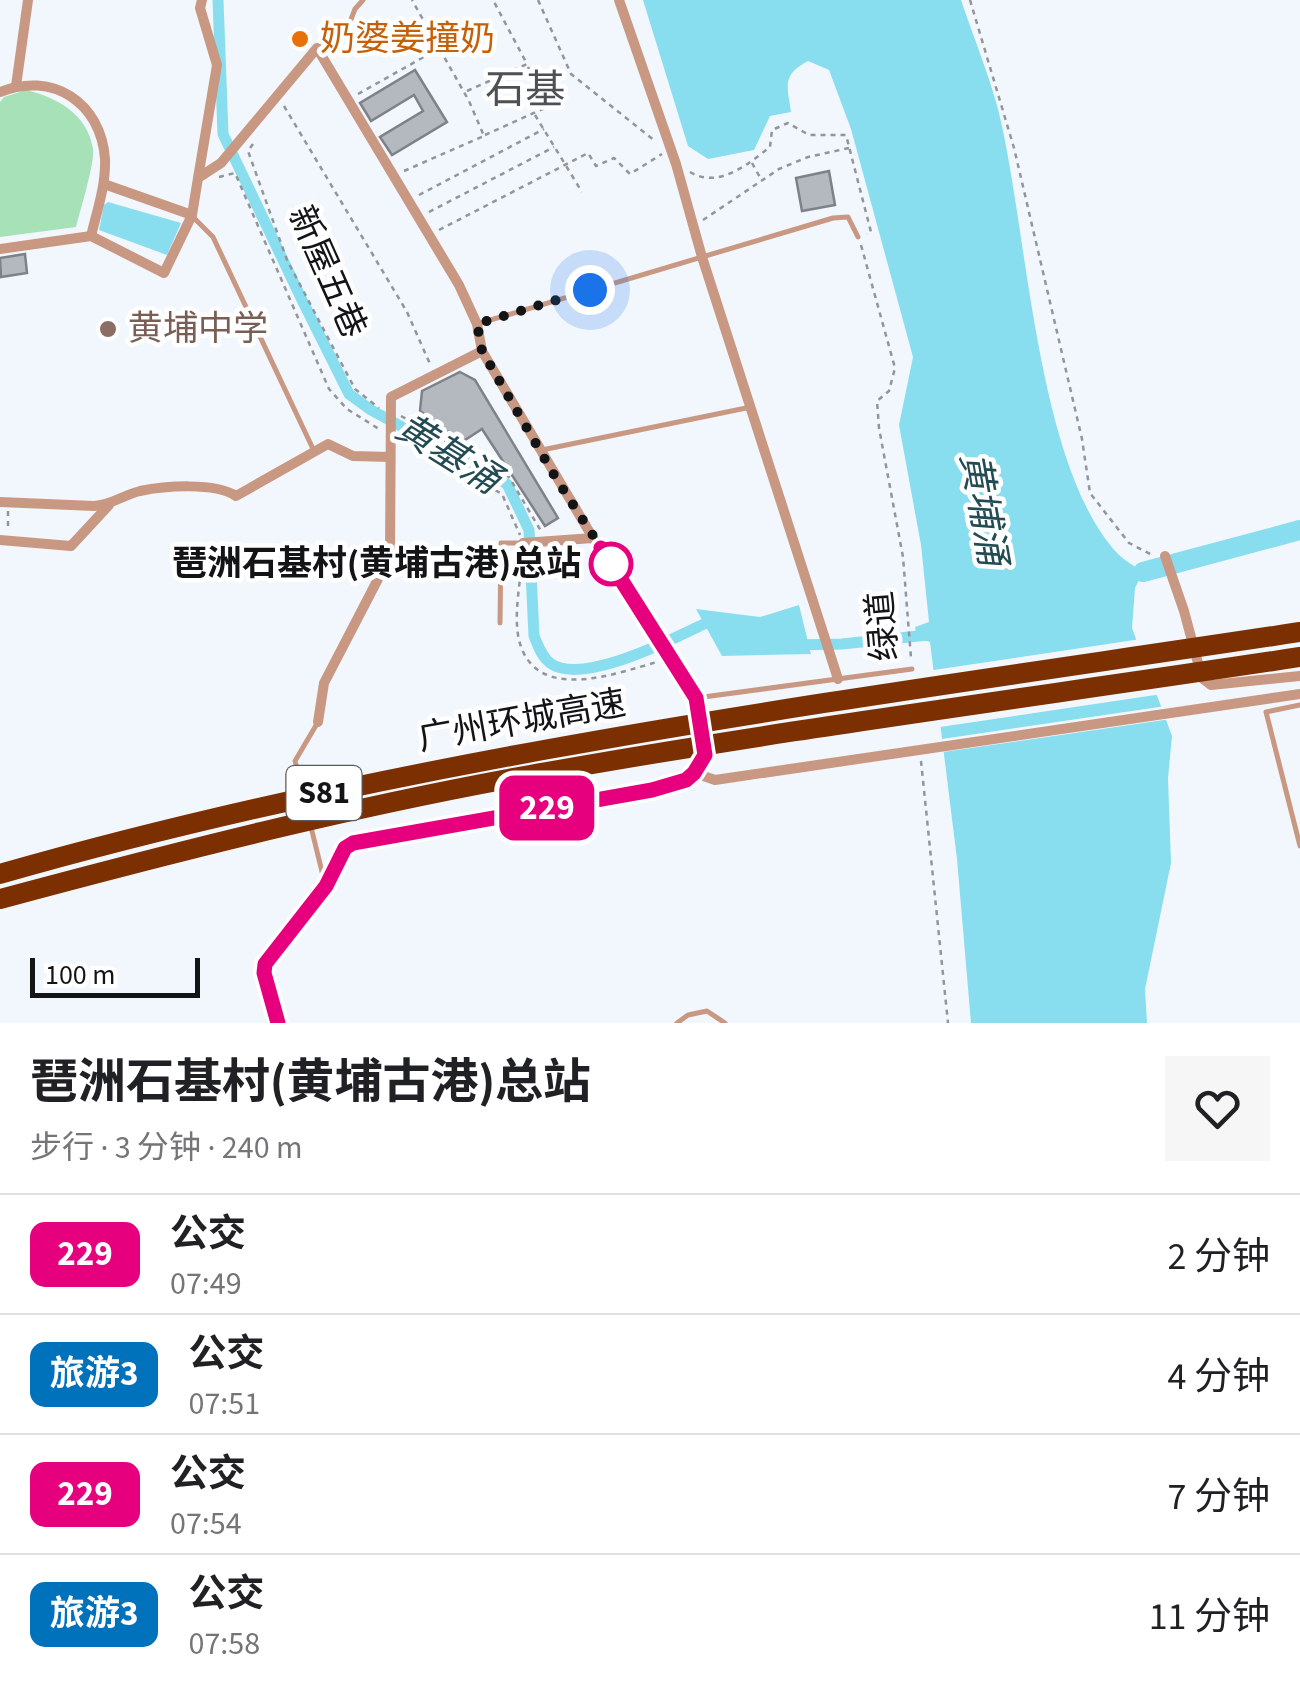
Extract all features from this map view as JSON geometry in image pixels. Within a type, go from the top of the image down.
[{"type":"highway","name":"广州环城高速","points":[[0,874],[144,834],[320,793],[557,745],[1300,632]]},
{"type":"highway","name":"广州环城高速","points":[[0,899],[329,816],[528,775],[1300,657]]},
{"type":"highway","points":[[0,866],[144,834]]},
{"type":"highway","points":[[0,911],[180,851]]},
{"type":"street","points":[[16,86],[28,0]]},
{"type":"street","points":[[0,250],[92,236],[164,274],[192,216],[217,65],[200,8],[202,0]]},
{"type":"street","points":[[619,0],[676,164],[702,257],[838,679]]},
{"type":"street","points":[[198,178],[221,163],[245,137],[317,48],[459,285],[477,324],[482,351],[540,451],[622,591],[696,698],[705,755],[694,773],[678,783],[652,790],[353,843],[345,848],[326,886],[265,964],[278,1023]]},
{"type":"street","points":[[0,92],[34,82],[59,89],[80,104],[94,123],[104,146],[104,184],[92,236]]},
{"type":"street","points":[[104,184],[192,216]]},
{"type":"street","points":[[318,722],[324,682],[390,556],[390,397],[482,351]]},
{"type":"street","points":[[4,540],[71,546],[109,505],[138,491],[211,486],[236,496],[328,444],[353,456],[390,457]]},
{"type":"street","points":[[4,501],[109,505]]},
{"type":"street","points":[[523,543],[593,538]]},
{"type":"street","points":[[1166,558],[1202,678],[1211,685],[1300,676]]},
{"type":"street","points":[[694,773],[715,780],[1300,694]]},
{"type":"lane","points":[[317,48],[345,36],[355,9],[363,0]]},
{"type":"lane","points":[[192,216],[213,238],[314,451]]},
{"type":"lane","points":[[477,324],[833,218],[848,217],[858,237]]},
{"type":"lane","points":[[540,451],[751,407]]},
{"type":"lane","points":[[500,623],[501,544],[523,543]]},
{"type":"lane","points":[[696,698],[912,669]]},
{"type":"lane","points":[[1300,705],[1266,712],[1300,846]]},
{"type":"lane","points":[[318,722],[295,760],[326,886]]},
{"type":"lane","points":[[677,1023],[688,1015],[707,1011],[725,1023]]},
{"type":"path","points":[[412,0],[484,136]]},
{"type":"path","points":[[394,176],[547,107],[493,0]]},
{"type":"path","points":[[429,235],[588,153],[596,166],[614,158],[630,174],[667,151],[571,74],[538,0]]},
{"type":"path","points":[[970,0],[1014,148],[1082,439],[1090,493],[1129,542],[1150,556],[1166,558]]},
{"type":"path","points":[[348,100],[440,48]]},
{"type":"path","points":[[464,92],[527,64]]},
{"type":"path","points":[[278,96],[407,312],[435,375]]},
{"type":"path","points":[[534,113],[582,192]]},
{"type":"path","points":[[676,164],[702,179],[728,175],[770,148],[772,130],[788,122],[810,134],[846,135],[871,232],[858,237]]},
{"type":"path","points":[[408,200],[544,129]]},
{"type":"path","name":"新屋五巷","points":[[245,137],[254,143],[248,151],[294,275],[355,389],[374,406],[405,417],[509,478],[541,530],[542,542]]},
{"type":"path","points":[[419,218],[554,147]]},
{"type":"path","points":[[693,226],[808,156],[849,148]]},
{"type":"path","points":[[751,162],[762,181]]},
{"type":"path","points":[[198,178],[226,177],[235,172],[330,388],[347,410],[502,494],[523,543],[518,630],[526,656],[537,668],[553,678],[574,681],[656,662],[666,655]]},
{"type":"path","name":"绿道","points":[[858,237],[895,368],[890,391],[877,400],[902,557],[912,669]]},
{"type":"path","points":[[4,501],[4,540]]},
{"type":"path","points":[[920,746],[948,1023]]},
{"type":"green space","points":[[26,90],[48,97],[78,117],[90,137],[92,165],[76,227],[0,237],[0,102]]},
{"type":"water","name":"黄埔涌","points":[[643,0],[961,0],[998,109],[1038,343],[1068,464],[1090,514],[1118,554],[1143,572],[1135,588],[1132,628],[1172,736],[1168,778],[1171,863],[1145,989],[1147,1023],[971,1023],[957,859],[930,642],[917,638],[915,627],[929,622],[921,545],[899,425],[913,357],[851,129],[829,70],[808,61],[794,71],[788,82],[791,112],[770,116],[754,150],[708,159],[688,146]]},
{"type":"water","points":[[108,202],[181,223],[167,255],[99,230]]},
{"type":"water","points":[[799,605],[811,654],[722,656],[696,609],[760,617]]},
{"type":"pier","points":[[1141,639],[1162,694],[933,728],[927,671]]},
{"type":"pier","points":[[1166,706],[1171,719],[936,753],[935,740]]},
{"type":"building","points":[[415,70],[447,122],[392,155],[380,137],[423,111],[414,95],[371,121],[360,103]]},
{"type":"building","points":[[829,171],[835,205],[802,211],[796,178]]},
{"type":"building","points":[[25,254],[27,273],[1,277],[0,258]]},
{"type":"building","points":[[460,372],[475,380],[558,518],[545,526],[482,429],[462,442],[420,411],[422,391]]},
{"type":"waterway","name":"黄基涌","points":[[218,0],[223,134],[301,298],[349,394],[371,410],[507,484],[529,530],[534,636],[544,657],[565,669],[583,669],[628,658],[706,623],[716,626]]},
{"type":"waterway","points":[[1143,572],[1300,530]]},
{"type":"waterway","name":"黄基涌","points":[[797,645],[928,635]]},
{"type":"bus line","name":"229","points":[[278,1023],[265,964],[326,886],[345,848],[353,843],[652,790],[686,780],[694,773],[705,755],[696,698],[601,548]]},
{"type":"place","name":"奶婆姜撞奶","points":[[300,39]]},
{"type":"place","name":"黄埔中学","points":[[108,329]]},
{"type":"place","name":"琶洲石基村(黄埔古港)总站","points":[[611,564]]},
{"type":"district","name":"石基","points":[[525,90]]},
{"type":"route","points":[[590,290],[477,324],[482,351],[614,568],[611,564]]}]
